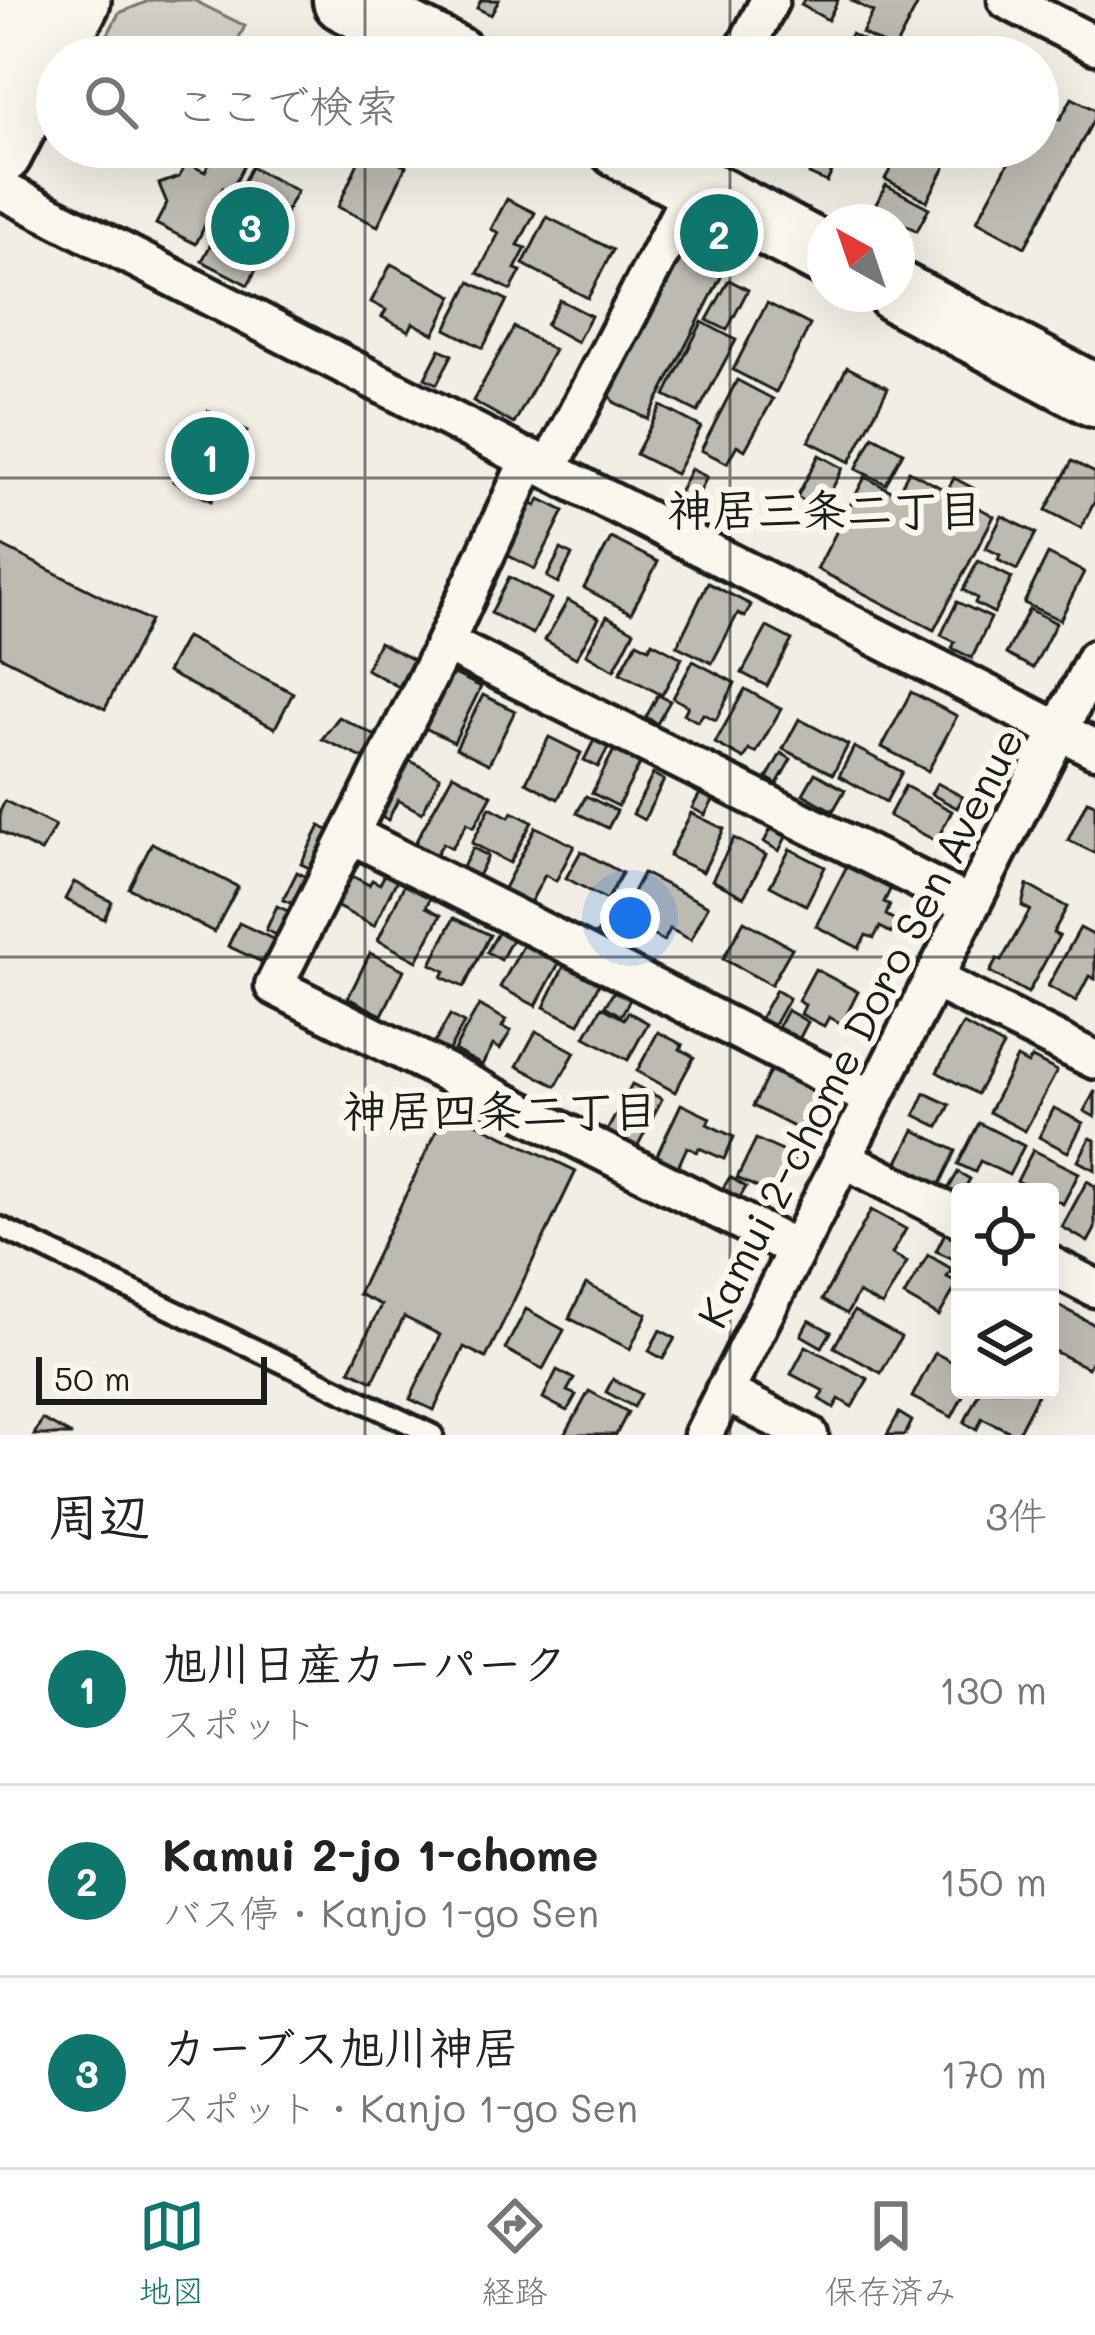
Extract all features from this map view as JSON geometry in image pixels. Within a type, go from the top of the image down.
[{"type":"highway","points":[[0,52],[28,0]]},
{"type":"highway","points":[[60,36],[78,0]]},
{"type":"highway","points":[[0,152],[36,82]]},
{"type":"main road","points":[[344,0],[414,36]]},
{"type":"main road","points":[[689,171],[807,244]]},
{"type":"main road","points":[[915,301],[1095,396]]},
{"type":"street","points":[[752,36],[770,0]]},
{"type":"street","points":[[1007,0],[1095,45]]},
{"type":"street","points":[[689,171],[274,986],[796,1249]]},
{"type":"street","points":[[0,189],[1095,749]]},
{"type":"street","points":[[445,643],[970,905]]},
{"type":"street","name":"Kamui 2-chome Doro Sen Avenue","points":[[703,1435],[1095,659]]},
{"type":"street","points":[[350,834],[873,1099]]},
{"type":"street","points":[[933,980],[1095,1060]]},
{"type":"street","points":[[842,1158],[951,1214]]},
{"type":"street","points":[[1059,1270],[1095,1288]]},
{"type":"street","points":[[724,1392],[809,1435]]},
{"type":"lane","points":[[0,1227],[434,1435]]},
{"type":"shaded area","points":[[151,0],[193,0],[245,26],[240,36],[107,36],[119,13]]},
{"type":"building","points":[[481,0],[499,0],[491,15],[477,8]]},
{"type":"building","points":[[804,0],[838,0],[828,20],[801,5]]},
{"type":"building","points":[[850,0],[920,0],[901,36],[862,33],[873,12]]},
{"type":"building","points":[[1072,98],[1095,110],[1025,247],[977,221],[1006,168],[1059,168],[1060,120]]},
{"type":"building","points":[[184,168],[205,172],[207,168],[243,168],[231,192],[223,188],[196,244],[156,224],[167,203],[159,184],[179,177]]},
{"type":"building","points":[[250,168],[297,191],[248,285],[202,261]]},
{"type":"building","points":[[356,168],[405,168],[378,226],[338,207]]},
{"type":"building","points":[[812,168],[834,168],[827,182],[809,174]]},
{"type":"building","points":[[891,168],[945,168],[927,201],[885,179]]},
{"type":"building","points":[[886,185],[929,208],[917,231],[915,204],[876,204]]},
{"type":"building","points":[[507,199],[535,213],[518,245],[526,248],[511,290],[478,273],[499,233],[491,229]]},
{"type":"building","points":[[547,217],[613,250],[588,298],[523,264]]},
{"type":"building","points":[[685,255],[722,275],[648,419],[614,402],[608,392],[676,261]]},
{"type":"building","points":[[391,264],[453,296],[434,334],[413,323],[409,331],[382,317],[386,310],[371,302]]},
{"type":"building","points":[[729,280],[748,290],[727,330],[707,320]]},
{"type":"building","points":[[470,282],[507,300],[483,348],[446,329]]},
{"type":"building","points":[[560,300],[591,316],[577,342],[546,325]]},
{"type":"building","points":[[767,303],[810,325],[776,392],[733,370]]},
{"type":"building","points":[[702,322],[736,340],[698,412],[665,395]]},
{"type":"building","points":[[514,327],[554,350],[514,424],[473,401]]},
{"type":"building","points":[[440,349],[452,355],[437,384],[425,378]]},
{"type":"building","points":[[847,367],[888,388],[850,462],[809,441]]},
{"type":"building","points":[[737,380],[773,399],[745,450],[737,445],[727,463],[701,450]]},
{"type":"building","points":[[661,406],[701,427],[676,474],[636,454]]},
{"type":"building","points":[[208,411],[247,431],[211,501],[173,481]]},
{"type":"building","points":[[873,436],[903,452],[886,484],[856,469]]},
{"type":"building","points":[[819,455],[843,468],[821,510],[797,497]]},
{"type":"building","points":[[1072,461],[1095,473],[1095,501],[1081,528],[1046,510]]},
{"type":"building","points":[[691,469],[707,477],[691,509],[675,501]]},
{"type":"building","points":[[909,471],[947,491],[954,478],[973,488],[966,501],[994,516],[934,630],[817,569],[865,477],[897,494]]},
{"type":"building","points":[[540,499],[564,511],[535,569],[503,553],[529,502],[536,506]]},
{"type":"building","points":[[1002,516],[1036,533],[1017,570],[986,548]]},
{"type":"building","points":[[611,538],[658,562],[631,613],[584,588]]},
{"type":"building","points":[[0,545],[150,621],[105,709],[0,656]]},
{"type":"building","points":[[561,549],[572,555],[558,583],[547,577]]},
{"type":"building","points":[[1048,554],[1084,572],[1060,620],[1024,603]]},
{"type":"building","points":[[978,561],[1012,578],[994,613],[963,590]]},
{"type":"building","points":[[509,577],[551,599],[533,634],[491,613]]},
{"type":"building","points":[[708,583],[751,605],[745,617],[738,613],[712,663],[677,646]]},
{"type":"building","points":[[568,600],[599,618],[576,658],[545,640]]},
{"type":"building","points":[[957,602],[991,618],[972,658],[952,648],[955,642],[941,635]]},
{"type":"building","points":[[1029,609],[1056,623],[1033,668],[1006,654]]},
{"type":"building","points":[[607,616],[634,631],[614,670],[586,654]]},
{"type":"building","points":[[767,627],[792,640],[767,686],[742,673]]},
{"type":"building","points":[[186,637],[293,693],[275,728],[167,672]]},
{"type":"building","points":[[379,642],[413,660],[399,687],[366,669]]},
{"type":"building","points":[[637,642],[649,648],[652,642],[682,658],[662,695],[620,673]]},
{"type":"building","points":[[693,661],[735,683],[716,720],[703,714],[698,722],[684,714],[688,706],[673,698]]},
{"type":"building","points":[[450,672],[481,687],[454,742],[423,727]]},
{"type":"building","points":[[745,689],[781,709],[756,753],[749,750],[744,759],[715,743]]},
{"type":"building","points":[[911,692],[957,716],[928,771],[882,747]]},
{"type":"building","points":[[483,695],[515,711],[489,764],[456,748]]},
{"type":"building","points":[[658,695],[670,701],[657,724],[646,717]]},
{"type":"building","points":[[339,717],[376,736],[365,759],[322,739]]},
{"type":"building","points":[[799,719],[848,745],[833,774],[783,749]]},
{"type":"building","points":[[596,736],[610,744],[598,767],[584,760]]},
{"type":"building","points":[[549,737],[581,753],[558,799],[526,782]]},
{"type":"building","points":[[854,747],[902,772],[886,802],[839,776]]},
{"type":"building","points":[[615,748],[641,762],[618,806],[592,793]]},
{"type":"building","points":[[781,753],[791,759],[777,784],[767,778]]},
{"type":"building","points":[[403,757],[440,777],[422,813],[398,800],[388,820],[374,813]]},
{"type":"building","points":[[815,773],[845,790],[833,811],[803,794]]},
{"type":"building","points":[[453,774],[492,795],[474,827],[467,823],[452,848],[443,843],[436,855],[415,843]]},
{"type":"building","points":[[653,774],[664,780],[644,820],[633,814]]},
{"type":"building","points":[[937,783],[963,797],[957,808],[931,794]]},
{"type":"building","points":[[905,786],[952,811],[936,841],[889,816]]},
{"type":"building","points":[[703,788],[716,795],[705,815],[692,808]]},
{"type":"building","points":[[586,796],[617,811],[608,828],[577,813]]},
{"type":"building","points":[[5,801],[55,826],[41,852],[0,831]]},
{"type":"building","points":[[1087,801],[1095,804],[1095,853],[1068,840]]},
{"type":"building","points":[[490,807],[532,822],[510,863],[472,843]]},
{"type":"building","points":[[691,813],[724,829],[703,872],[669,856]]},
{"type":"building","points":[[773,825],[788,833],[779,851],[764,842]]},
{"type":"building","points":[[320,826],[332,832],[314,870],[301,864]]},
{"type":"building","points":[[536,827],[574,846],[556,881],[545,875],[528,907],[501,894]]},
{"type":"building","points":[[734,838],[766,855],[744,897],[712,880]]},
{"type":"building","points":[[152,843],[238,887],[214,932],[129,888]]},
{"type":"building","points":[[473,848],[488,856],[476,880],[460,872]]},
{"type":"building","points":[[790,849],[825,867],[806,905],[770,886]]},
{"type":"building","points":[[581,851],[622,873],[607,900],[566,878]]},
{"type":"building","points":[[847,866],[891,888],[884,902],[890,905],[886,915],[897,921],[891,933],[880,927],[874,938],[866,935],[859,948],[816,926]]},
{"type":"building","points":[[388,868],[400,874],[374,926],[330,903],[345,872],[369,885],[372,880],[380,884]]},
{"type":"building","points":[[297,872],[308,878],[295,905],[283,900]]},
{"type":"building","points":[[643,873],[708,906],[691,940],[670,929],[664,941],[638,928],[645,916],[625,907]]},
{"type":"building","points":[[406,881],[432,895],[426,907],[441,915],[417,961],[378,940]]},
{"type":"building","points":[[74,882],[112,902],[104,919],[65,899]]},
{"type":"building","points":[[1027,885],[1067,907],[1053,933],[1059,936],[1028,993],[990,972],[1030,910],[1022,906]]},
{"type":"building","points":[[277,906],[290,912],[279,936],[266,930]]},
{"type":"building","points":[[608,913],[630,931],[619,952],[594,939]]},
{"type":"building","points":[[454,918],[490,935],[464,987],[442,977],[445,971],[431,964]]},
{"type":"building","points":[[744,921],[792,948],[771,985],[723,959]]},
{"type":"building","points":[[239,923],[277,941],[266,964],[228,946]]},
{"type":"building","points":[[502,926],[515,934],[501,960],[487,952]]},
{"type":"building","points":[[1080,928],[1095,936],[1095,979],[1089,976],[1076,1001],[1048,986]]},
{"type":"building","points":[[524,944],[559,963],[536,1006],[500,987]]},
{"type":"building","points":[[370,953],[404,970],[382,1015],[348,998]]},
{"type":"building","points":[[565,964],[600,982],[579,1024],[544,1007]]},
{"type":"building","points":[[815,969],[858,992],[842,1024],[829,1017],[824,1026],[801,1014],[805,1005],[798,1001]]},
{"type":"building","points":[[618,985],[633,994],[621,1016],[605,1006]]},
{"type":"building","points":[[776,990],[789,998],[770,1032],[757,1024]]},
{"type":"building","points":[[479,1005],[506,1020],[502,1027],[511,1031],[500,1049],[493,1045],[482,1065],[454,1050]]},
{"type":"building","points":[[602,1007],[624,1019],[628,1012],[648,1023],[628,1060],[585,1037]]},
{"type":"building","points":[[787,1010],[808,1022],[796,1045],[774,1034]]},
{"type":"building","points":[[450,1015],[464,1023],[448,1052],[434,1044]]},
{"type":"building","points":[[963,1024],[1003,1046],[977,1094],[937,1072]]},
{"type":"building","points":[[536,1031],[575,1052],[556,1086],[517,1066]]},
{"type":"building","points":[[658,1032],[694,1057],[675,1092],[637,1071]]},
{"type":"building","points":[[1017,1058],[1028,1064],[1032,1058],[1057,1071],[1025,1131],[989,1112]]},
{"type":"building","points":[[774,1063],[820,1086],[798,1129],[753,1106]]},
{"type":"building","points":[[632,1084],[662,1099],[637,1147],[607,1131]]},
{"type":"building","points":[[1095,1091],[1095,1117],[1084,1111]]},
{"type":"building","points":[[925,1093],[950,1105],[939,1127],[915,1115]]},
{"type":"building","points":[[681,1104],[734,1137],[724,1159],[687,1147],[678,1167],[656,1157]]},
{"type":"building","points":[[1054,1108],[1083,1123],[1068,1152],[1039,1137]]},
{"type":"building","points":[[447,1109],[576,1171],[486,1358],[464,1347],[434,1410],[410,1399],[440,1335],[404,1317],[373,1381],[350,1370],[381,1305],[358,1294]]},
{"type":"building","points":[[979,1123],[1024,1146],[1009,1175],[980,1161],[975,1172],[958,1164]]},
{"type":"building","points":[[914,1130],[956,1151],[938,1188],[896,1166]]},
{"type":"building","points":[[1090,1138],[1095,1140],[1095,1170],[1078,1161]]},
{"type":"building","points":[[756,1139],[795,1157],[776,1196],[737,1178]]},
{"type":"building","points":[[1033,1150],[1079,1173],[1063,1204],[1059,1183],[1017,1181]]},
{"type":"building","points":[[958,1172],[970,1179],[968,1183],[952,1183]]},
{"type":"building","points":[[730,1177],[746,1187],[739,1199],[723,1188]]},
{"type":"building","points":[[1087,1181],[1095,1186],[1095,1229],[1088,1242],[1062,1227]]},
{"type":"building","points":[[871,1210],[906,1229],[892,1254],[907,1262],[882,1306],[858,1293],[847,1314],[822,1300]]},
{"type":"building","points":[[946,1231],[951,1234],[951,1258],[936,1251]]},
{"type":"building","points":[[928,1255],[951,1268],[947,1277],[951,1295],[939,1316],[904,1296]]},
{"type":"building","points":[[586,1284],[647,1314],[630,1349],[569,1318]]},
{"type":"building","points":[[1059,1306],[1095,1325],[1095,1354],[1088,1368],[1059,1354]]},
{"type":"building","points":[[526,1309],[564,1330],[543,1369],[505,1349]]},
{"type":"building","points":[[854,1311],[901,1337],[881,1373],[834,1347]]},
{"type":"building","points":[[809,1320],[831,1332],[822,1347],[801,1335]]},
{"type":"building","points":[[660,1330],[675,1338],[663,1359],[649,1351]]},
{"type":"building","points":[[806,1346],[868,1379],[852,1407],[839,1399],[834,1408],[819,1399],[824,1391],[791,1374]]},
{"type":"building","points":[[935,1353],[951,1361],[951,1399],[961,1399],[952,1417],[912,1397]]},
{"type":"building","points":[[557,1370],[574,1379],[567,1391],[576,1395],[567,1411],[543,1398]]},
{"type":"building","points":[[613,1379],[641,1394],[634,1407],[606,1392]]},
{"type":"building","points":[[589,1391],[628,1412],[616,1435],[565,1435]]},
{"type":"building","points":[[976,1399],[1035,1399],[1017,1435],[982,1418],[977,1429],[964,1423]]},
{"type":"building","points":[[899,1413],[912,1421],[905,1435],[887,1435]]},
{"type":"building","points":[[42,1419],[72,1435],[34,1435]]},
{"type":"place","name":"カーブス旭川神居","points":[[250,226]]},
{"type":"place","name":"Kamui 2-jo 1-chome","points":[[719,233]]},
{"type":"place","name":"旭川日産カーパーク","points":[[210,456]]},
{"type":"district","name":"神居三条二丁目","points":[[825,508]]},
{"type":"district","name":"神居四条二丁目","points":[[500,1109]]}]
